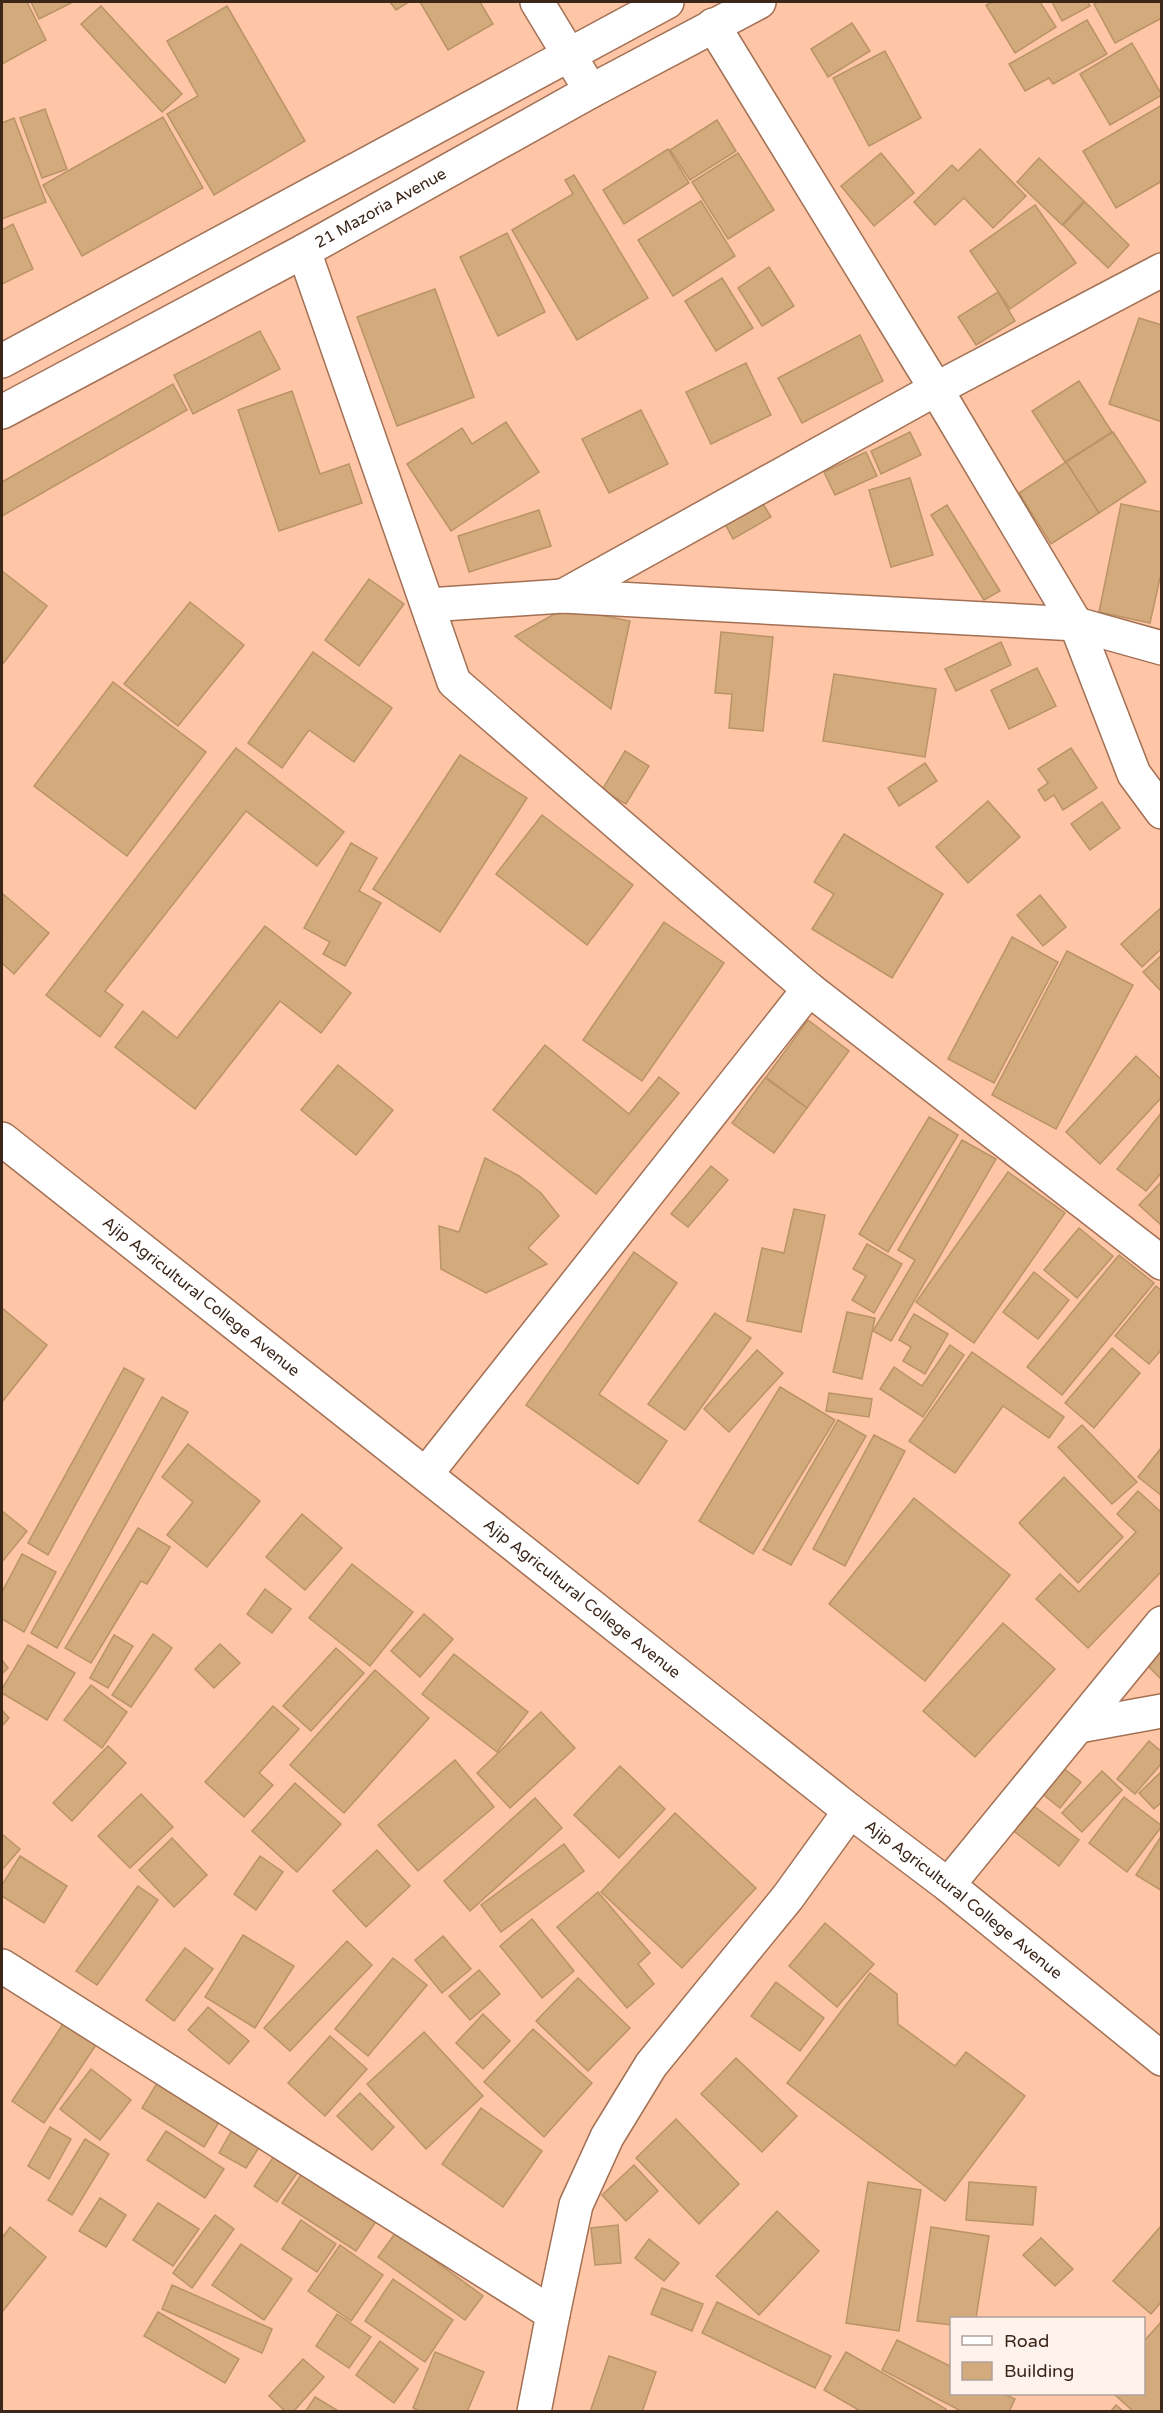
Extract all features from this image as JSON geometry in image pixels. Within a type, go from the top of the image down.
[{"type":"street","points":[[537,2],[591,91]]},
{"type":"street","points":[[2,361],[667,2]]},
{"type":"street","name":"21 Mazoria Avenue","points":[[2,412],[304,251],[591,91],[759,2]]},
{"type":"street","points":[[713,25],[936,389],[1076,624],[1134,774],[1161,813]]},
{"type":"street","points":[[304,251],[454,682],[809,989],[1161,1263]]},
{"type":"street","points":[[563,596],[936,389],[1161,270]]},
{"type":"street","points":[[428,605],[563,596],[1076,624],[1161,648]]},
{"type":"street","points":[[426,1474],[809,989]]},
{"type":"street","name":"Ajip Agricultural College Avenue","points":[[2,1139],[850,1811],[948,1885],[1161,2059]]},
{"type":"street","points":[[948,1885],[1161,1623]]},
{"type":"street","points":[[1079,1726],[1161,1710]]},
{"type":"street","points":[[534,2412],[552,2314],[576,2205],[607,2137],[651,2065],[788,1897],[850,1811]]},
{"type":"street","points":[[2,1966],[552,2314]]},
{"type":"building","points":[[2,2],[27,2],[46,40],[2,64]]},
{"type":"building","points":[[31,2],[73,2],[39,19]]},
{"type":"building","points":[[390,2],[409,2],[396,10]]},
{"type":"building","points":[[420,2],[480,2],[493,24],[448,50]]},
{"type":"building","points":[[993,2],[1040,2],[1056,27],[1015,53],[986,5]]},
{"type":"building","points":[[1052,2],[1088,2],[1090,6],[1062,21]]},
{"type":"building","points":[[1098,2],[1162,2],[1162,18],[1115,43],[1094,4]]},
{"type":"building","points":[[101,6],[182,94],[162,112],[81,24]]},
{"type":"building","points":[[227,6],[305,141],[214,195],[167,114],[198,96],[167,41]]},
{"type":"building","points":[[1087,20],[1107,54],[1053,84],[1049,78],[1025,91],[1009,64]]},
{"type":"building","points":[[852,23],[870,51],[828,77],[811,49]]},
{"type":"building","points":[[1132,43],[1162,95],[1110,125],[1080,74]]},
{"type":"building","points":[[885,51],[921,118],[869,146],[833,78]]},
{"type":"building","points":[[1162,105],[1162,181],[1116,208],[1083,151]]},
{"type":"building","points":[[45,109],[67,169],[42,178],[20,118]]},
{"type":"building","points":[[163,117],[203,188],[82,256],[43,185]]},
{"type":"building","points":[[14,118],[46,202],[2,219],[2,123]]},
{"type":"building","points":[[717,120],[736,151],[690,180],[670,150]]},
{"type":"building","points":[[668,149],[689,183],[624,224],[603,190]]},
{"type":"building","points":[[980,149],[1026,196],[993,228],[964,198],[935,225],[914,202],[952,165],[958,171]]},
{"type":"building","points":[[738,153],[774,210],[728,239],[692,182]]},
{"type":"building","points":[[881,153],[914,193],[874,226],[841,186]]},
{"type":"building","points":[[1039,158],[1084,201],[1062,225],[1017,182]]},
{"type":"building","points":[[574,175],[648,298],[577,340],[512,230],[573,194],[565,180]]},
{"type":"building","points":[[701,201],[735,256],[673,296],[638,240]]},
{"type":"building","points":[[1085,202],[1129,245],[1108,268],[1063,225]]},
{"type":"building","points":[[1035,205],[1076,263],[1010,309],[970,251]]},
{"type":"building","points":[[13,224],[33,269],[2,284],[2,230]]},
{"type":"building","points":[[507,233],[545,312],[498,336],[460,257]]},
{"type":"building","points":[[769,267],[794,306],[762,326],[738,288]]},
{"type":"building","points":[[722,278],[753,328],[716,351],[685,301]]},
{"type":"building","points":[[435,289],[474,397],[397,426],[357,317]]},
{"type":"building","points":[[998,292],[1015,321],[976,345],[958,317]]},
{"type":"building","points":[[1139,318],[1162,325],[1162,422],[1109,404]]},
{"type":"building","points":[[260,331],[280,369],[193,414],[174,375]]},
{"type":"building","points":[[860,335],[883,381],[802,423],[778,378]]},
{"type":"building","points":[[746,363],[771,415],[711,444],[686,392]]},
{"type":"building","points":[[1079,381],[1112,432],[1065,462],[1032,411]]},
{"type":"building","points":[[173,384],[187,410],[2,516],[2,482]]},
{"type":"building","points":[[292,391],[320,474],[349,464],[362,503],[279,531],[238,410]]},
{"type":"building","points":[[641,410],[668,464],[609,493],[582,439]]},
{"type":"building","points":[[506,422],[539,472],[451,531],[407,464],[462,428],[472,444]]},
{"type":"building","points":[[910,432],[921,455],[881,474],[871,451]]},
{"type":"building","points":[[1113,432],[1146,482],[1099,513],[1066,462]]},
{"type":"building","points":[[866,452],[877,476],[835,495],[824,472]]},
{"type":"building","points":[[1066,462],[1099,513],[1051,544],[1019,493]]},
{"type":"building","points":[[910,478],[933,555],[891,567],[869,490]]},
{"type":"building","points":[[760,499],[771,517],[733,539],[723,520]]},
{"type":"building","points":[[1121,504],[1162,512],[1162,569],[1150,623],[1099,612]]},
{"type":"building","points":[[947,505],[1000,591],[984,600],[931,515]]},
{"type":"building","points":[[539,510],[551,546],[469,572],[458,536]]},
{"type":"building","points":[[2,571],[47,606],[2,665]]},
{"type":"building","points":[[369,579],[404,604],[359,666],[325,640]]},
{"type":"building","points":[[190,602],[244,645],[178,726],[124,684]]},
{"type":"building","points":[[565,608],[630,621],[611,709],[515,636]]},
{"type":"building","points":[[721,632],[773,637],[763,731],[729,728],[732,694],[715,693]]},
{"type":"building","points":[[1001,642],[1011,665],[956,691],[945,669]]},
{"type":"building","points":[[313,652],[392,708],[354,762],[309,730],[282,768],[248,743]]},
{"type":"building","points":[[1037,668],[1056,706],[1009,729],[991,690]]},
{"type":"building","points":[[834,674],[936,689],[925,757],[823,741]]},
{"type":"building","points":[[113,682],[206,752],[127,856],[34,786]]},
{"type":"building","points":[[236,748],[344,832],[317,866],[246,811],[105,991],[123,1005],[100,1037],[46,995]]},
{"type":"building","points":[[1071,748],[1097,788],[1063,810],[1054,795],[1045,801],[1038,790],[1048,783],[1038,769]]},
{"type":"building","points":[[625,751],[649,766],[626,804],[602,790]]},
{"type":"building","points":[[460,755],[527,798],[440,932],[373,889]]},
{"type":"building","points":[[925,763],[937,781],[899,806],[888,788]]},
{"type":"building","points":[[988,801],[1020,837],[968,883],[936,847]]},
{"type":"building","points":[[1102,802],[1120,828],[1090,850],[1071,824]]},
{"type":"building","points":[[542,815],[633,885],[587,945],[496,874]]},
{"type":"building","points":[[844,834],[943,894],[892,978],[812,929],[834,894],[814,882]]},
{"type":"building","points":[[351,843],[377,858],[359,891],[381,903],[345,966],[323,954],[330,942],[304,928]]},
{"type":"building","points":[[3,894],[49,933],[14,974],[2,963]]},
{"type":"building","points":[[1040,895],[1066,927],[1043,946],[1017,915]]},
{"type":"building","points":[[1162,907],[1162,948],[1142,967],[1121,944]]},
{"type":"building","points":[[664,922],[724,963],[642,1081],[583,1040]]},
{"type":"building","points":[[265,926],[351,993],[321,1033],[280,1001],[195,1109],[115,1047],[143,1011],[177,1038]]},
{"type":"building","points":[[1012,937],[1058,962],[994,1083],[948,1059]]},
{"type":"building","points":[[1067,951],[1133,985],[1056,1129],[992,1095]]},
{"type":"building","points":[[1162,955],[1162,992],[1143,972]]},
{"type":"building","points":[[808,1020],[849,1051],[807,1108],[766,1077]]},
{"type":"building","points":[[545,1045],[629,1114],[659,1077],[679,1093],[596,1194],[493,1110]]},
{"type":"building","points":[[1136,1056],[1162,1080],[1162,1097],[1100,1164],[1066,1132]]},
{"type":"building","points":[[338,1065],[393,1110],[356,1155],[301,1110]]},
{"type":"building","points":[[765,1078],[807,1108],[774,1153],[732,1123]]},
{"type":"building","points":[[1162,1112],[1162,1172],[1146,1191],[1117,1169]]},
{"type":"building","points":[[929,1117],[958,1135],[888,1252],[859,1234]]},
{"type":"building","points":[[962,1140],[996,1159],[891,1341],[873,1331],[915,1260],[898,1250]]},
{"type":"building","points":[[485,1158],[519,1176],[541,1193],[559,1216],[528,1248],[547,1264],[486,1293],[441,1269],[439,1226],[459,1232]]},
{"type":"building","points":[[711,1166],[728,1180],[688,1227],[671,1214]]},
{"type":"building","points":[[1008,1172],[1065,1213],[974,1343],[916,1302]]},
{"type":"building","points":[[1162,1181],[1162,1224],[1161,1225],[1139,1205]]},
{"type":"building","points":[[794,1209],[825,1215],[801,1332],[747,1321],[762,1248],[784,1253]]},
{"type":"building","points":[[1079,1228],[1113,1256],[1077,1298],[1044,1270]]},
{"type":"building","points":[[867,1244],[902,1264],[874,1313],[852,1300],[866,1276],[853,1269]]},
{"type":"building","points":[[634,1252],[677,1283],[599,1394],[667,1441],[638,1484],[526,1405]]},
{"type":"building","points":[[1119,1255],[1154,1283],[1062,1395],[1027,1367]]},
{"type":"building","points":[[1034,1272],[1069,1300],[1038,1339],[1003,1312]]},
{"type":"building","points":[[1156,1286],[1162,1291],[1162,1349],[1149,1364],[1115,1336]]},
{"type":"building","points":[[2,1308],[47,1345],[2,1402]]},
{"type":"building","points":[[847,1312],[875,1318],[862,1379],[833,1372]]},
{"type":"building","points":[[715,1313],[751,1338],[685,1430],[648,1404]]},
{"type":"building","points":[[914,1314],[948,1334],[925,1374],[903,1361],[911,1347],[899,1340]]},
{"type":"building","points":[[950,1345],[964,1355],[923,1417],[880,1389],[894,1367],[922,1386]]},
{"type":"building","points":[[1112,1348],[1140,1373],[1094,1428],[1065,1403]]},
{"type":"building","points":[[757,1350],[783,1373],[729,1432],[704,1409]]},
{"type":"building","points":[[972,1352],[1064,1417],[1049,1438],[1003,1406],[955,1473],[909,1441]]},
{"type":"building","points":[[124,1368],[144,1379],[48,1555],[28,1543]]},
{"type":"building","points":[[780,1387],[835,1420],[753,1554],[699,1521]]},
{"type":"building","points":[[829,1393],[872,1399],[869,1417],[826,1411]]},
{"type":"building","points":[[162,1397],[188,1412],[57,1648],[31,1633]]},
{"type":"building","points":[[838,1420],[866,1436],[791,1565],[763,1550]]},
{"type":"building","points":[[1082,1425],[1137,1482],[1112,1504],[1058,1447]]},
{"type":"building","points":[[874,1435],[905,1451],[845,1566],[813,1549]]},
{"type":"building","points":[[188,1444],[260,1501],[207,1567],[167,1535],[193,1502],[162,1477]]},
{"type":"building","points":[[1162,1447],[1162,1496],[1138,1477]]},
{"type":"building","points":[[1064,1477],[1123,1537],[1078,1583],[1019,1523]]},
{"type":"building","points":[[1138,1491],[1162,1513],[1162,1571],[1088,1648],[1036,1599],[1060,1574],[1079,1592],[1136,1532],[1117,1514]]},
{"type":"building","points":[[914,1498],[1010,1575],[925,1681],[829,1604]]},
{"type":"building","points":[[2,1511],[27,1531],[2,1562]]},
{"type":"building","points":[[302,1514],[342,1548],[305,1590],[266,1557]]},
{"type":"building","points":[[138,1528],[170,1547],[147,1584],[141,1581],[91,1663],[65,1648]]},
{"type":"building","points":[[22,1554],[56,1572],[24,1632],[2,1619],[2,1592]]},
{"type":"building","points":[[352,1564],[413,1612],[370,1666],[309,1618]]},
{"type":"building","points":[[265,1589],[291,1609],[272,1633],[247,1614]]},
{"type":"building","points":[[424,1614],[453,1639],[420,1677],[391,1651]]},
{"type":"building","points":[[1003,1623],[1055,1669],[975,1757],[923,1711]]},
{"type":"building","points":[[153,1634],[172,1648],[131,1707],[112,1695]]},
{"type":"building","points":[[114,1635],[133,1646],[108,1688],[90,1678]]},
{"type":"building","points":[[220,1644],[240,1663],[214,1688],[195,1669]]},
{"type":"building","points":[[28,1645],[75,1673],[47,1720],[2,1693],[2,1689]]},
{"type":"building","points":[[336,1648],[364,1673],[311,1731],[283,1706]]},
{"type":"building","points":[[1162,1649],[1162,1680],[1146,1664]]},
{"type":"building","points":[[454,1654],[528,1712],[497,1752],[422,1694]]},
{"type":"building","points":[[2,1660],[8,1668],[2,1674]]},
{"type":"building","points":[[375,1670],[429,1718],[344,1813],[290,1765]]},
{"type":"building","points":[[91,1685],[127,1712],[102,1748],[64,1720]]},
{"type":"building","points":[[273,1706],[299,1729],[259,1773],[273,1785],[244,1817],[205,1782]]},
{"type":"building","points":[[2,1710],[9,1718],[2,1726]]},
{"type":"building","points":[[541,1712],[575,1748],[510,1808],[477,1773]]},
{"type":"building","points":[[1149,1741],[1162,1752],[1162,1763],[1135,1794],[1117,1779]]},
{"type":"building","points":[[108,1746],[126,1763],[72,1821],[53,1803]]},
{"type":"building","points":[[455,1760],[494,1807],[418,1871],[378,1825]]},
{"type":"building","points":[[620,1766],[665,1809],[619,1858],[574,1815]]},
{"type":"building","points":[[1062,1767],[1081,1782],[1060,1808],[1041,1793]]},
{"type":"building","points":[[1102,1771],[1122,1790],[1082,1832],[1062,1813]]},
{"type":"building","points":[[1162,1771],[1162,1802],[1154,1809],[1139,1793]]},
{"type":"building","points":[[295,1783],[341,1824],[297,1872],[252,1831]]},
{"type":"building","points":[[141,1794],[173,1827],[130,1868],[98,1836]]},
{"type":"building","points":[[1124,1797],[1162,1826],[1127,1872],[1089,1843]]},
{"type":"building","points":[[535,1798],[562,1828],[470,1911],[444,1881]]},
{"type":"building","points":[[1031,1804],[1079,1840],[1059,1866],[1011,1829]]},
{"type":"building","points":[[675,1813],[756,1888],[682,1968],[601,1892]]},
{"type":"building","points":[[2,1834],[20,1849],[2,1870]]},
{"type":"building","points":[[1162,1835],[1162,1891],[1136,1875]]},
{"type":"building","points":[[172,1838],[207,1875],[174,1907],[139,1870]]},
{"type":"building","points":[[564,1844],[584,1871],[501,1932],[481,1905]]},
{"type":"building","points":[[377,1850],[410,1886],[366,1927],[333,1891]]},
{"type":"building","points":[[20,1856],[67,1886],[44,1923],[2,1896],[2,1885]]},
{"type":"building","points":[[260,1856],[283,1872],[256,1910],[234,1894]]},
{"type":"building","points":[[138,1886],[158,1900],[97,1985],[76,1971]]},
{"type":"building","points":[[598,1892],[650,1953],[638,1964],[654,1984],[627,2008],[557,1927]]},
{"type":"building","points":[[532,1919],[574,1971],[542,1998],[500,1946]]},
{"type":"building","points":[[825,1923],[874,1964],[837,2007],[789,1966]]},
{"type":"building","points":[[243,1935],[294,1966],[255,2028],[205,1997]]},
{"type":"building","points":[[443,1936],[471,1969],[442,1993],[415,1960]]},
{"type":"building","points":[[347,1941],[372,1965],[290,2051],[264,2028]]},
{"type":"building","points":[[185,1948],[213,1969],[174,2021],[146,2000]]},
{"type":"building","points":[[393,1958],[427,1985],[368,2056],[335,2029]]},
{"type":"building","points":[[479,1970],[500,1994],[470,2020],[449,1996]]},
{"type":"building","points":[[870,1973],[897,1994],[898,2024],[955,2066],[966,2052],[1025,2096],[945,2201],[787,2083]]},
{"type":"building","points":[[578,1978],[630,2028],[588,2071],[536,2021]]},
{"type":"building","points":[[776,1982],[824,2018],[800,2051],[751,2016]]},
{"type":"building","points":[[208,2007],[249,2041],[229,2064],[188,2030]]},
{"type":"building","points":[[483,2014],[510,2041],[483,2069],[456,2043]]},
{"type":"building","points":[[65,2021],[98,2042],[44,2123],[12,2101]]},
{"type":"building","points":[[533,2029],[592,2083],[544,2137],[484,2082]]},
{"type":"building","points":[[424,2032],[483,2096],[426,2149],[367,2084]]},
{"type":"building","points":[[330,2036],[367,2069],[325,2116],[288,2083]]},
{"type":"building","points":[[736,2058],[797,2116],[762,2152],[701,2094]]},
{"type":"building","points":[[91,2069],[131,2100],[100,2140],[60,2109]]},
{"type":"building","points":[[157,2083],[219,2122],[204,2147],[142,2108]]},
{"type":"building","points":[[360,2093],[394,2127],[372,2150],[337,2116]]},
{"type":"building","points":[[481,2108],[542,2151],[503,2207],[442,2164]]},
{"type":"building","points":[[676,2119],[739,2184],[699,2224],[636,2158]]},
{"type":"building","points":[[50,2127],[71,2139],[49,2179],[28,2166]]},
{"type":"building","points":[[232,2130],[260,2146],[246,2168],[219,2153]]},
{"type":"building","points":[[166,2131],[224,2169],[205,2198],[147,2160]]},
{"type":"building","points":[[85,2139],[109,2154],[72,2215],[48,2200]]},
{"type":"building","points":[[278,2150],[302,2166],[277,2202],[254,2186]]},
{"type":"building","points":[[634,2165],[658,2191],[626,2221],[602,2195]]},
{"type":"building","points":[[305,2169],[379,2217],[356,2251],[282,2203]]},
{"type":"building","points":[[868,2182],[921,2190],[899,2331],[846,2323]]},
{"type":"building","points":[[969,2182],[1036,2187],[1033,2225],[966,2220]]},
{"type":"building","points":[[100,2198],[126,2215],[106,2247],[79,2231]]},
{"type":"building","points":[[158,2203],[199,2229],[173,2266],[133,2240]]},
{"type":"building","points":[[777,2211],[819,2251],[759,2315],[716,2276]]},
{"type":"building","points":[[215,2215],[234,2229],[192,2288],[173,2273]]},
{"type":"building","points":[[301,2220],[336,2244],[317,2272],[282,2249]]},
{"type":"building","points":[[618,2225],[621,2263],[595,2265],[591,2228]]},
{"type":"building","points":[[1162,2225],[1162,2301],[1151,2314],[1113,2281]]},
{"type":"building","points":[[10,2227],[46,2257],[2,2312],[2,2238]]},
{"type":"building","points":[[931,2227],[989,2236],[976,2317],[950,2317],[950,2325],[917,2321]]},
{"type":"building","points":[[396,2232],[483,2296],[465,2320],[378,2257]]},
{"type":"building","points":[[1041,2238],[1073,2269],[1055,2286],[1023,2255]]},
{"type":"building","points":[[649,2239],[679,2263],[664,2281],[635,2258]]},
{"type":"building","points":[[241,2244],[292,2279],[264,2320],[212,2285]]},
{"type":"building","points":[[340,2245],[383,2275],[351,2321],[308,2291]]},
{"type":"building","points":[[393,2279],[453,2320],[425,2362],[365,2321]]},
{"type":"building","points":[[172,2285],[272,2329],[262,2353],[162,2309]]},
{"type":"building","points":[[662,2288],[703,2304],[692,2331],[651,2314]]},
{"type":"building","points":[[717,2302],[831,2356],[815,2388],[702,2333]]},
{"type":"building","points":[[158,2312],[239,2359],[225,2383],[144,2336]]},
{"type":"building","points":[[337,2314],[371,2337],[349,2368],[316,2346]]},
{"type":"building","points":[[1162,2321],[1162,2412],[1134,2412],[1115,2395],[1145,2395],[1145,2340]]},
{"type":"building","points":[[897,2340],[950,2366],[950,2395],[1006,2395],[1015,2399],[1009,2412],[963,2412],[882,2370]]},
{"type":"building","points":[[380,2341],[418,2369],[394,2403],[356,2375]]},
{"type":"building","points":[[435,2352],[484,2372],[467,2412],[422,2412],[413,2408]]},
{"type":"building","points":[[846,2352],[946,2409],[945,2412],[862,2412],[824,2390]]},
{"type":"building","points":[[609,2356],[656,2372],[642,2412],[590,2412]]},
{"type":"building","points":[[303,2359],[324,2377],[293,2412],[286,2412],[269,2396]]},
{"type":"building","points":[[315,2397],[340,2412],[305,2412]]},
{"type":"building","points":[[1116,2405],[1124,2412],[1110,2412]]}]
